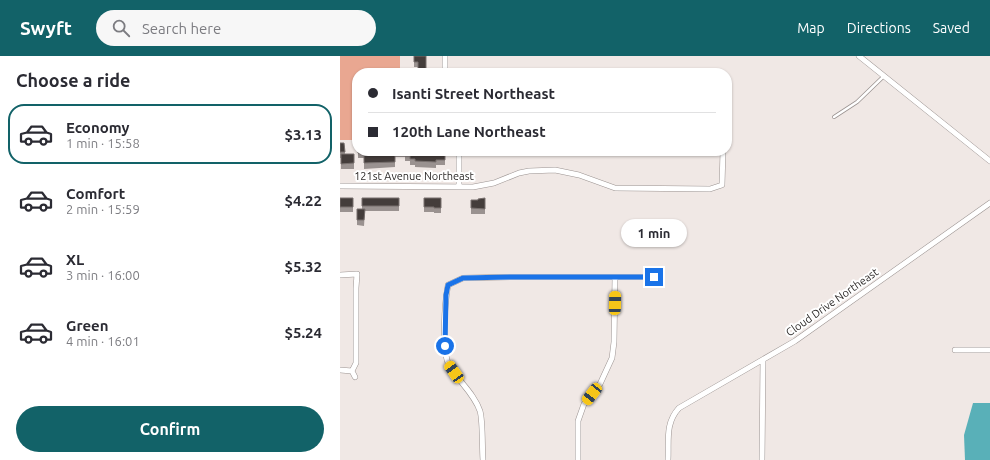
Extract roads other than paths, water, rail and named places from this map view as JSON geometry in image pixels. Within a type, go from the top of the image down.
[{"type":"street","points":[[445,56],[445,68]]},
{"type":"street","points":[[859,56],[990,161]]},
{"type":"street","points":[[459,156],[459,187]]},
{"type":"street","name":"121st Avenue Northeast","points":[[340,186],[459,187],[494,183],[519,173],[541,170],[567,172],[605,185],[626,189],[710,189],[722,185],[723,156]]},
{"type":"street","name":"Cloud Drive Northeast","points":[[668,460],[669,423],[679,408],[795,341],[990,203]]},
{"type":"street","points":[[340,275],[357,274],[356,363],[352,371]]},
{"type":"street","points":[[578,460],[578,421],[584,404],[600,384],[612,358],[614,342],[615,277]]},
{"type":"street","points":[[483,460],[481,412],[476,402],[448,364],[445,346],[446,295],[449,284],[463,278],[654,277]]},
{"type":"street","points":[[955,350],[990,350]]},
{"type":"street","points":[[762,460],[763,360]]},
{"type":"street","points":[[340,370],[352,371]]},
{"type":"street","points":[[352,371],[355,377]]},
{"type":"lane","points":[[834,117],[857,102],[884,76]]},
{"type":"water","points":[[973,403],[990,403],[990,460],[965,460],[964,435]]}]
